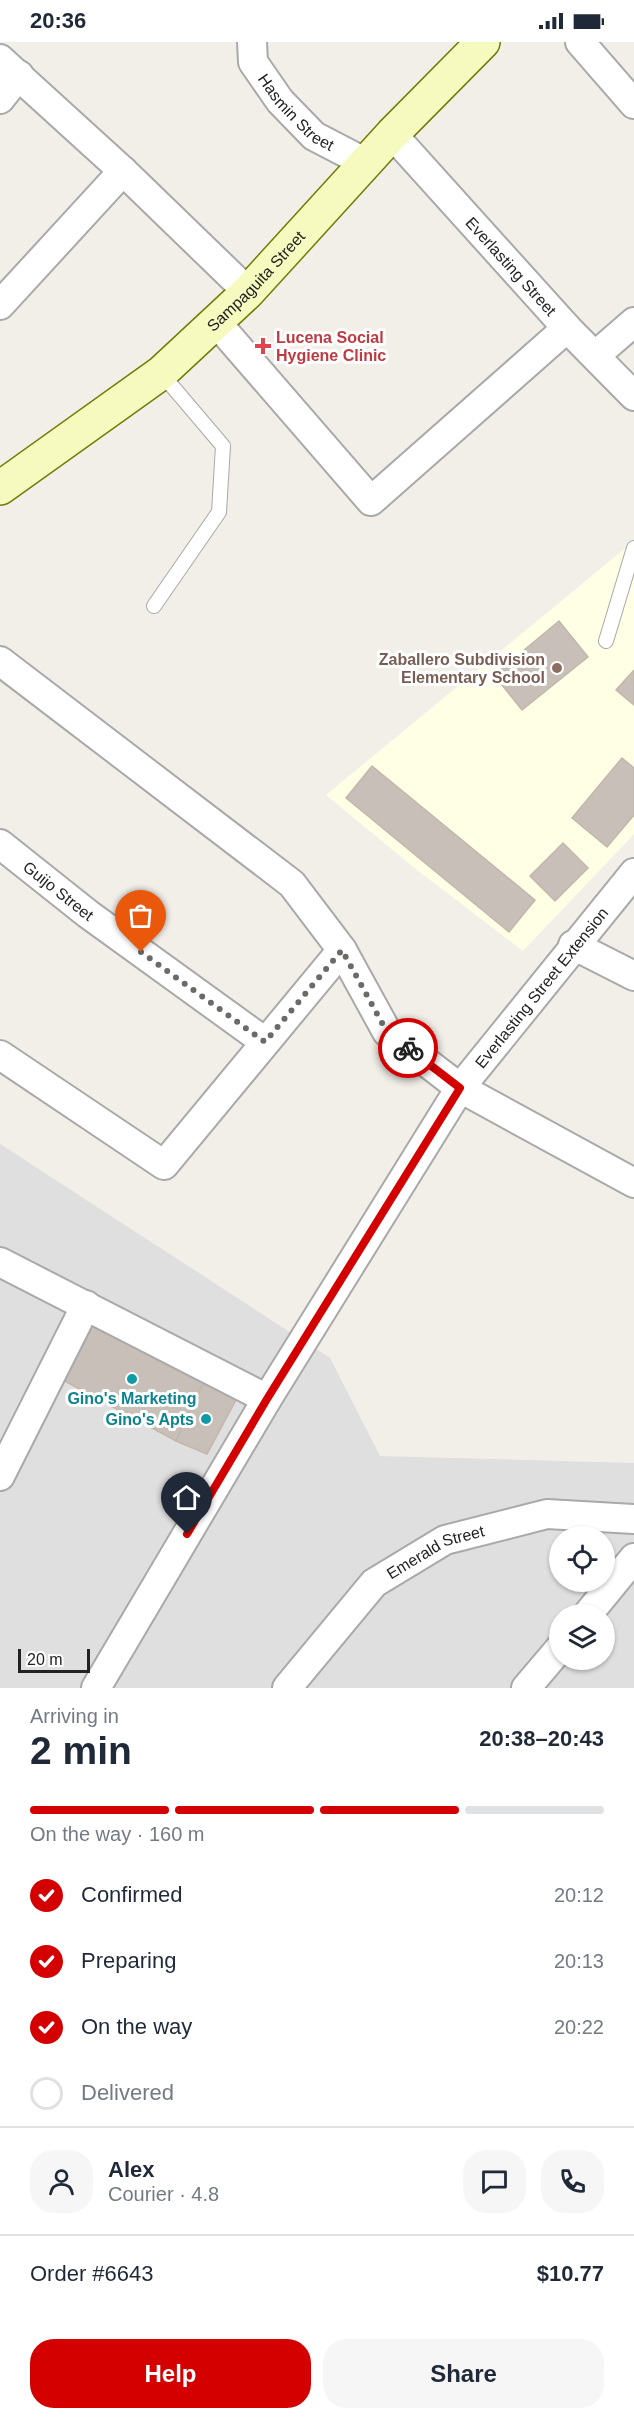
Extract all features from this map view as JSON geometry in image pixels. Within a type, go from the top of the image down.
[{"type":"street","name":"Hasmin Street","points":[[252,42],[253,62],[280,101],[314,136],[366,163]]},
{"type":"street","name":"Sampaguita Street","points":[[0,488],[161,373],[248,292],[392,134],[483,42]]},
{"type":"street","points":[[580,42],[634,104]]},
{"type":"street","points":[[0,99],[10,67],[123,171],[248,292]]},
{"type":"street","name":"Everlasting Street","points":[[392,134],[567,328],[634,396]]},
{"type":"street","points":[[0,305],[123,171]]},
{"type":"street","points":[[216,322],[371,501],[567,328]]},
{"type":"street","points":[[596,355],[634,322]]},
{"type":"street","points":[[0,661],[292,884],[342,950],[387,1032],[460,1088],[634,1183]]},
{"type":"street","name":"Guijo Street","points":[[0,844],[88,914],[265,1042]]},
{"type":"street","name":"Everlasting Street Extension","points":[[96,1688],[267,1399],[460,1088],[573,945],[634,873]]},
{"type":"street","points":[[573,945],[634,976]]},
{"type":"street","points":[[0,1055],[164,1166],[342,950]]},
{"type":"street","points":[[0,1262],[267,1399]]},
{"type":"street","points":[[0,1476],[86,1305]]},
{"type":"street","name":"Emerald Street","points":[[287,1688],[374,1583],[445,1540],[547,1514],[634,1519]]},
{"type":"street","points":[[596,1604],[634,1558]]},
{"type":"street","points":[[526,1688],[549,1661]]},
{"type":"lane","points":[[154,606],[219,512],[223,446],[161,373]]},
{"type":"lane","points":[[606,641],[634,548]]},
{"type":"shaded area","name":"Zaballero Subdivision Elementary School","points":[[634,541],[634,834],[523,951],[417,870],[326,795]]},
{"type":"shaded area","points":[[0,1144],[330,1358],[380,1456],[634,1463],[634,1688],[0,1688]]},
{"type":"building","points":[[559,621],[588,657],[522,710],[494,675]]},
{"type":"building","points":[[634,670],[634,705],[616,690]]},
{"type":"building","points":[[622,758],[634,768],[634,815],[607,847],[572,818]]},
{"type":"building","points":[[372,766],[535,900],[509,932],[346,798]]},
{"type":"building","points":[[563,843],[588,868],[555,901],[530,876]]},
{"type":"building","name":"Gino's Marketing","points":[[86,1321],[204,1381],[176,1441],[59,1378]]},
{"type":"building","name":"Gino's Apts","points":[[204,1381],[237,1398],[207,1454],[176,1441]]},
{"type":"way so far","points":[[141,952],[265,1042],[342,950],[387,1032],[408,1048]]},
{"type":"place","name":"Lucena Social Hygiene Clinic","points":[[263,346]]},
{"type":"place","name":"Zaballero Subdivision Elementary School","points":[[557,668]]},
{"type":"place","name":"Gino's Marketing","points":[[132,1379]]},
{"type":"place","name":"Gino's Apts","points":[[206,1419]]},
{"type":"route","points":[[187,1534],[267,1399],[460,1088],[408,1048]]}]
